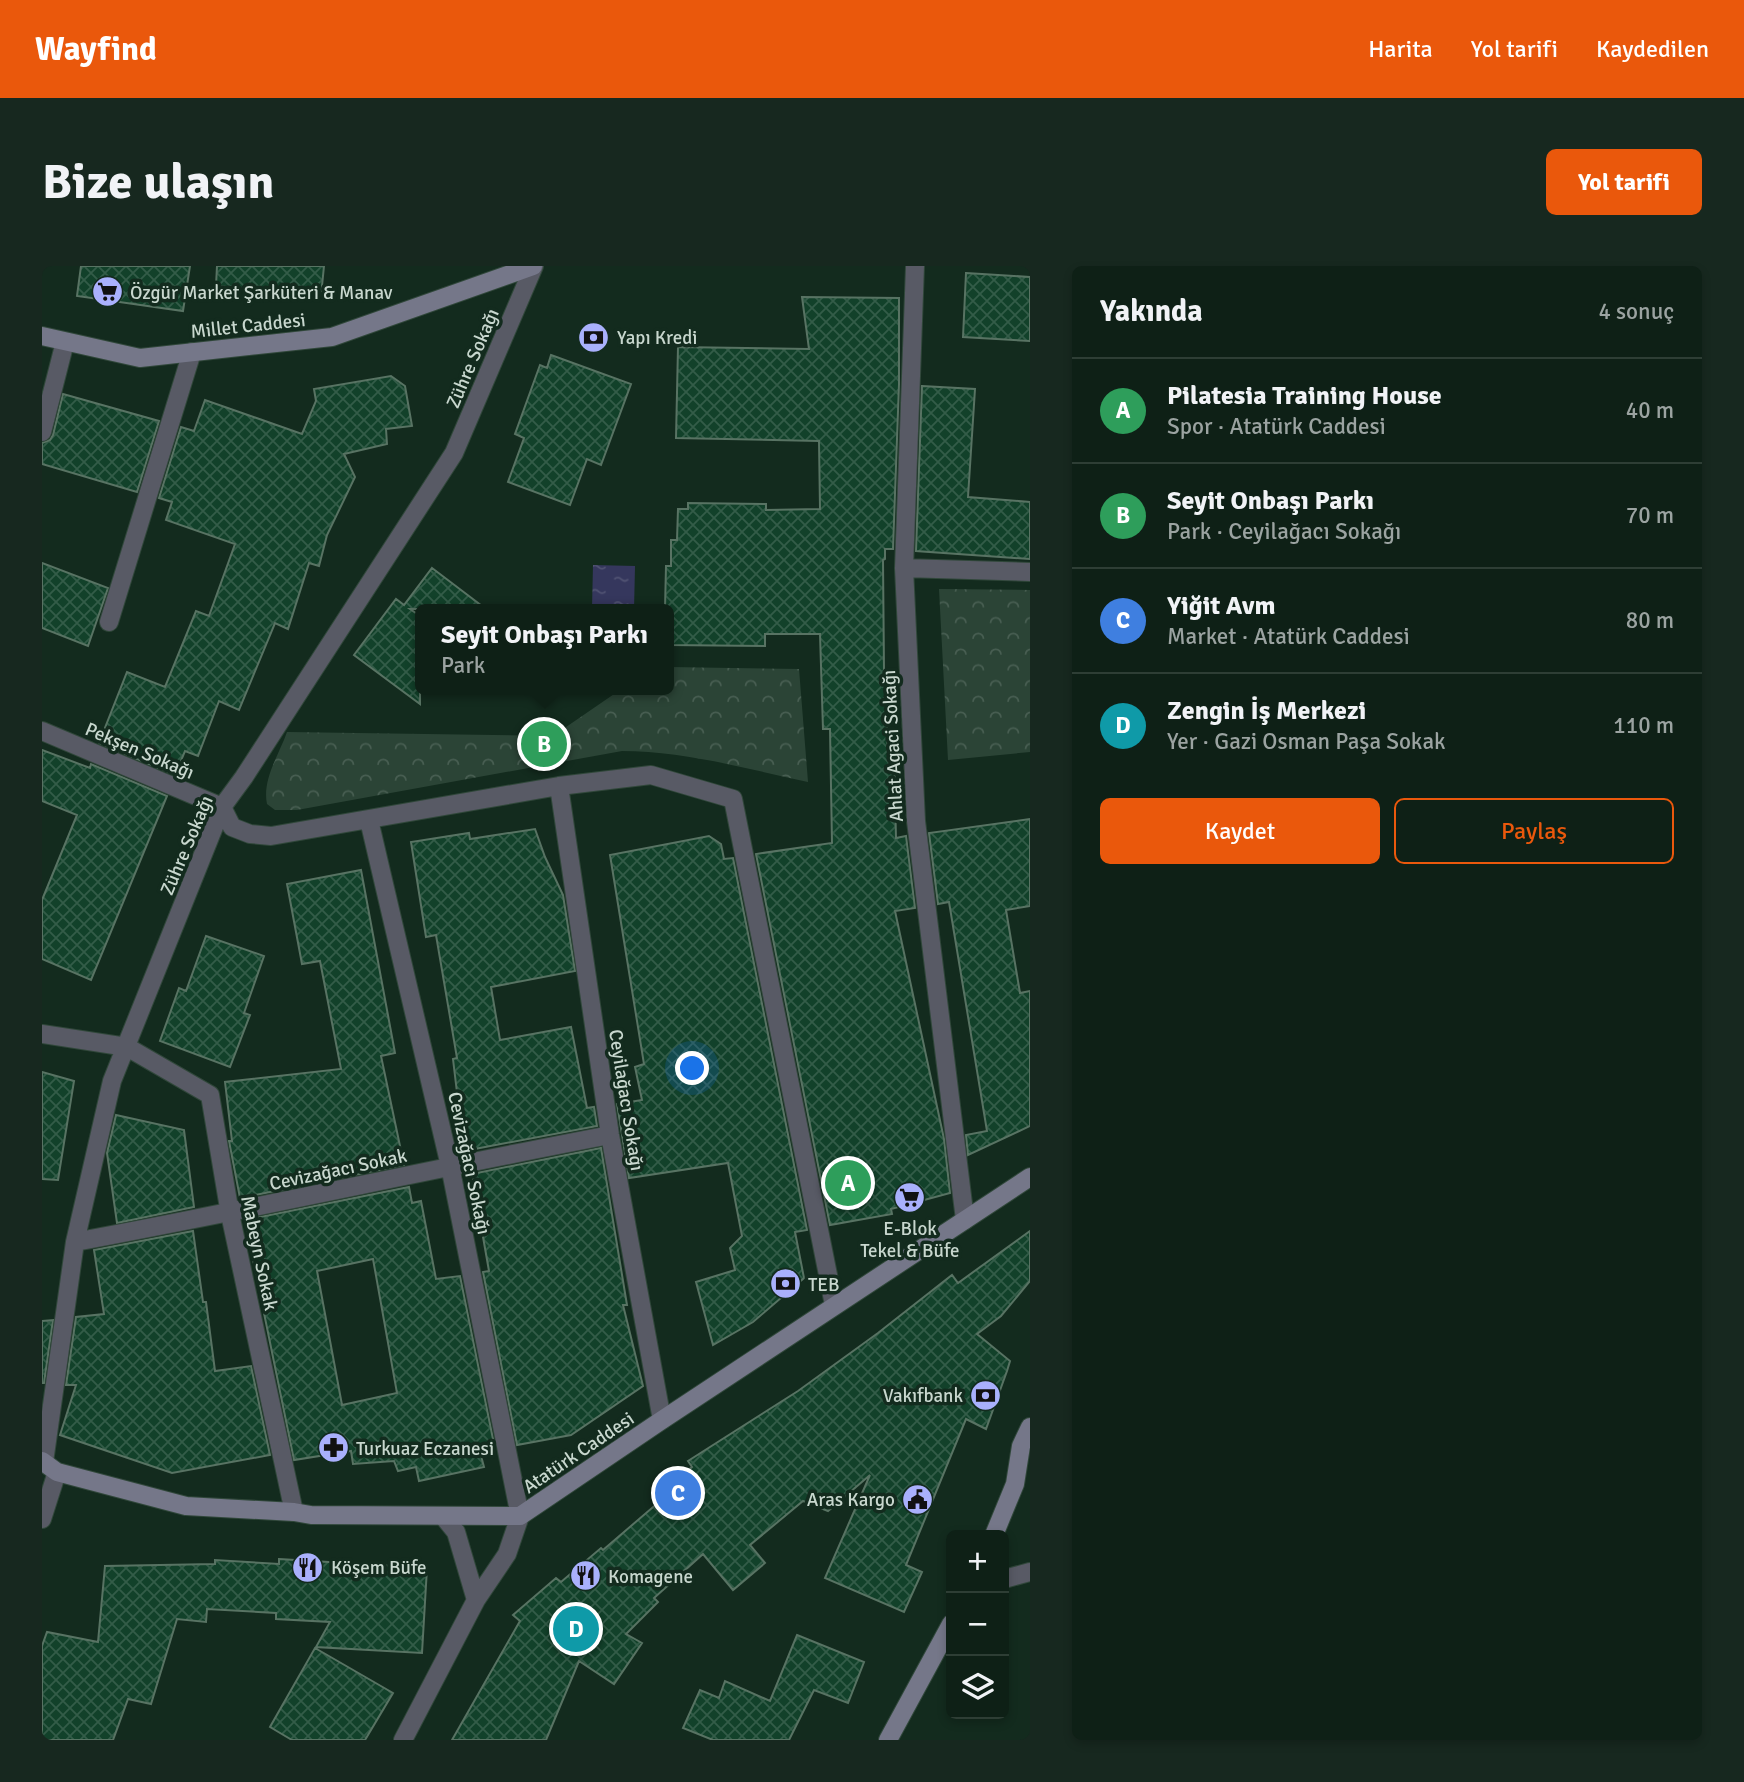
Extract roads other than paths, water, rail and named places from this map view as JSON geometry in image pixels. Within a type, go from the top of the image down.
[{"type":"street","name":"Millet Caddesi","points":[[42,336],[140,358],[332,337],[533,266]]},
{"type":"street","name":"Zühre Sokağı","points":[[42,1520],[75,1242],[112,1081],[222,807],[454,453],[533,266]]},
{"type":"street","name":"Ahlat Agaci Sokağı","points":[[915,266],[904,568],[916,821],[965,1220]]},
{"type":"street","points":[[42,432],[65,342]]},
{"type":"street","points":[[109,622],[192,352]]},
{"type":"street","points":[[904,568],[1030,572]]},
{"type":"street","name":"Pekşen Sokağı","points":[[42,731],[222,807]]},
{"type":"street","points":[[222,807],[232,827],[250,834],[271,836],[559,786],[651,775],[733,799],[834,1305]]},
{"type":"street","name":"Ceyilağacı Sokağı","points":[[559,786],[611,1135],[662,1420]]},
{"type":"street","name":"Cevizağacı Sokağı","points":[[369,820],[450,1166],[520,1516]]},
{"type":"street","points":[[42,1034],[127,1047]]},
{"type":"street","name":"Mabeyn Sokak","points":[[127,1047],[210,1095],[230,1214],[294,1512]]},
{"type":"street","name":"Cevizağacı Sokak","points":[[75,1242],[230,1214],[450,1166],[611,1135]]},
{"type":"street","name":"Atatürk Caddesi","points":[[48,1465],[186,1506],[311,1515],[520,1516],[1030,1177]]},
{"type":"street","points":[[996,1530],[1015,1484],[1021,1446],[1030,1427]]},
{"type":"street","points":[[1015,1484],[1030,1471]]},
{"type":"street","points":[[443,1516],[456,1532],[476,1600]]},
{"type":"street","points":[[403,1740],[476,1600],[507,1554],[520,1516]]},
{"type":"street","points":[[1009,1578],[1030,1572]]},
{"type":"street","points":[[888,1740],[946,1633]]},
{"type":"water","points":[[593,565],[635,566],[634,604],[592,604]]},
{"type":"place","name":"Özgür Market Şarküteri & Manav","points":[[107,292]]},
{"type":"place","name":"Yapı Kredi","points":[[594,337]]},
{"type":"place","name":"Seyit Onbaşı Parkı","points":[[544,744]]},
{"type":"place","name":"Pilatesia Training House","points":[[848,1183]]},
{"type":"place","name":"E-Blok Tekel & Büfe","points":[[910,1197]]},
{"type":"place","name":"TEB","points":[[785,1284]]},
{"type":"place","name":"Vakıfbank","points":[[986,1395]]},
{"type":"place","name":"Turkuaz Eczanesi","points":[[333,1448]]},
{"type":"place","name":"Yiğit Avm","points":[[678,1493]]},
{"type":"place","name":"Aras Kargo","points":[[918,1499]]},
{"type":"place","name":"Köşem Büfe","points":[[308,1567]]},
{"type":"place","name":"Komagene","points":[[585,1576]]},
{"type":"place","name":"Zengin İş Merkezi","points":[[576,1629]]}]
